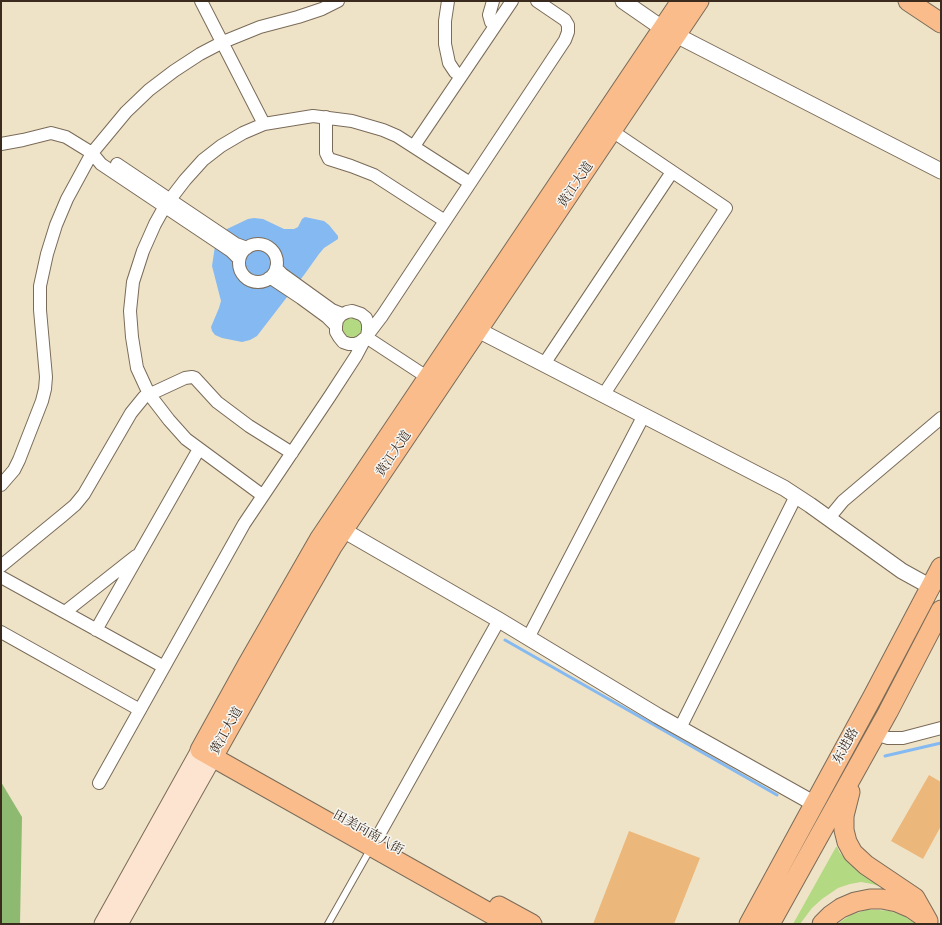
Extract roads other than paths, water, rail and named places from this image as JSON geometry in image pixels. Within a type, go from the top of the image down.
[{"type":"main road","name":"黄江大道","points":[[103,924],[434,381],[478,330],[612,131],[669,31],[681,1]]},
{"type":"main road","name":"黄江大道","points":[[119,924],[209,749],[278,610],[320,538],[434,381],[669,31],[699,1]]},
{"type":"main road","points":[[908,1],[941,23]]},
{"type":"main road","points":[[931,1],[941,8]]},
{"type":"main road","name":"东进路","points":[[749,924],[815,804],[941,567]]},
{"type":"main road","name":"东进路","points":[[770,924],[872,741],[941,610]]},
{"type":"main road","points":[[923,644],[941,618]]},
{"type":"main road","points":[[872,741],[848,799],[844,816],[844,830],[847,842],[853,854],[866,865],[915,898],[929,922]]},
{"type":"main road","name":"田美向南八街","points":[[209,749],[374,842],[509,924]]},
{"type":"main road","name":"田美向南八街","points":[[374,842],[532,924]]},
{"type":"main road","points":[[822,924],[834,913],[847,906],[861,901],[876,899],[891,900],[903,904],[916,911],[929,922]]},
{"type":"street","points":[[201,1],[264,124]]},
{"type":"street","points":[[1,485],[14,470],[20,460],[42,401],[46,377],[40,286],[56,225],[67,199],[92,153],[126,112],[149,90],[193,58],[223,42],[260,27],[298,17],[313,6],[338,1]]},
{"type":"street","points":[[448,1],[445,21],[449,63],[455,72],[461,76]]},
{"type":"street","points":[[493,1],[489,15],[491,22],[495,26]]},
{"type":"street","points":[[414,146],[512,1]]},
{"type":"street","points":[[99,783],[244,524],[262,495],[330,396],[356,356],[366,337],[382,316],[565,40],[568,32],[568,25],[565,20],[536,1]]},
{"type":"street","points":[[623,1],[669,31],[941,172]]},
{"type":"street","points":[[262,495],[186,439],[149,394],[137,368],[130,311],[133,282],[143,251],[155,224],[167,203],[194,170],[221,146],[264,124],[313,116],[352,121],[383,130],[414,146],[470,183]]},
{"type":"street","points":[[326,117],[326,153],[329,159],[374,175],[445,221]]},
{"type":"street","points":[[604,394],[726,208],[612,131]]},
{"type":"street","points":[[1,144],[52,133],[66,137],[92,153],[101,164],[167,203],[219,238],[239,259],[241,271],[249,280],[261,282],[273,273],[277,262],[273,251],[262,244],[256,244],[247,248],[239,259]]},
{"type":"street","points":[[544,364],[672,172]]},
{"type":"street","points":[[219,238],[247,248]]},
{"type":"street","points":[[273,273],[282,274],[336,326]]},
{"type":"street","points":[[304,295],[335,312],[342,314],[352,311],[358,312],[364,316],[368,324],[368,330],[366,337],[360,342],[355,344],[346,343],[340,340],[337,335],[336,326],[337,320],[342,314]]},
{"type":"street","points":[[478,330],[754,472],[796,496],[902,571],[931,587]]},
{"type":"street","points":[[366,337],[434,381]]},
{"type":"street","points":[[1,566],[75,505],[95,477],[131,413],[141,400],[149,394],[185,378],[192,377],[198,381],[222,406],[249,426],[292,453]]},
{"type":"street","points":[[528,638],[644,415]]},
{"type":"street","points":[[828,518],[843,501],[941,418]]},
{"type":"street","points":[[96,630],[200,449]]},
{"type":"street","points":[[680,728],[796,496]]},
{"type":"street","points":[[343,530],[499,620],[680,728],[815,804]]},
{"type":"street","points":[[65,612],[141,551]]},
{"type":"street","points":[[1,577],[164,667]]},
{"type":"street","points":[[374,842],[499,620]]},
{"type":"street","points":[[1,632],[140,710]]},
{"type":"street","points":[[872,741],[888,738],[903,738],[941,728]]},
{"type":"lane","points":[[328,924],[374,842]]},
{"type":"water","points":[[305,217],[324,221],[338,236],[338,239],[324,248],[257,336],[242,342],[215,335],[211,327],[221,301],[212,266],[215,246],[221,236],[227,229],[248,219],[263,219],[284,229],[294,229],[298,227],[302,219]]},
{"type":"waterway","points":[[505,640],[777,795]]},
{"type":"waterway","points":[[885,756],[941,743]]}]
